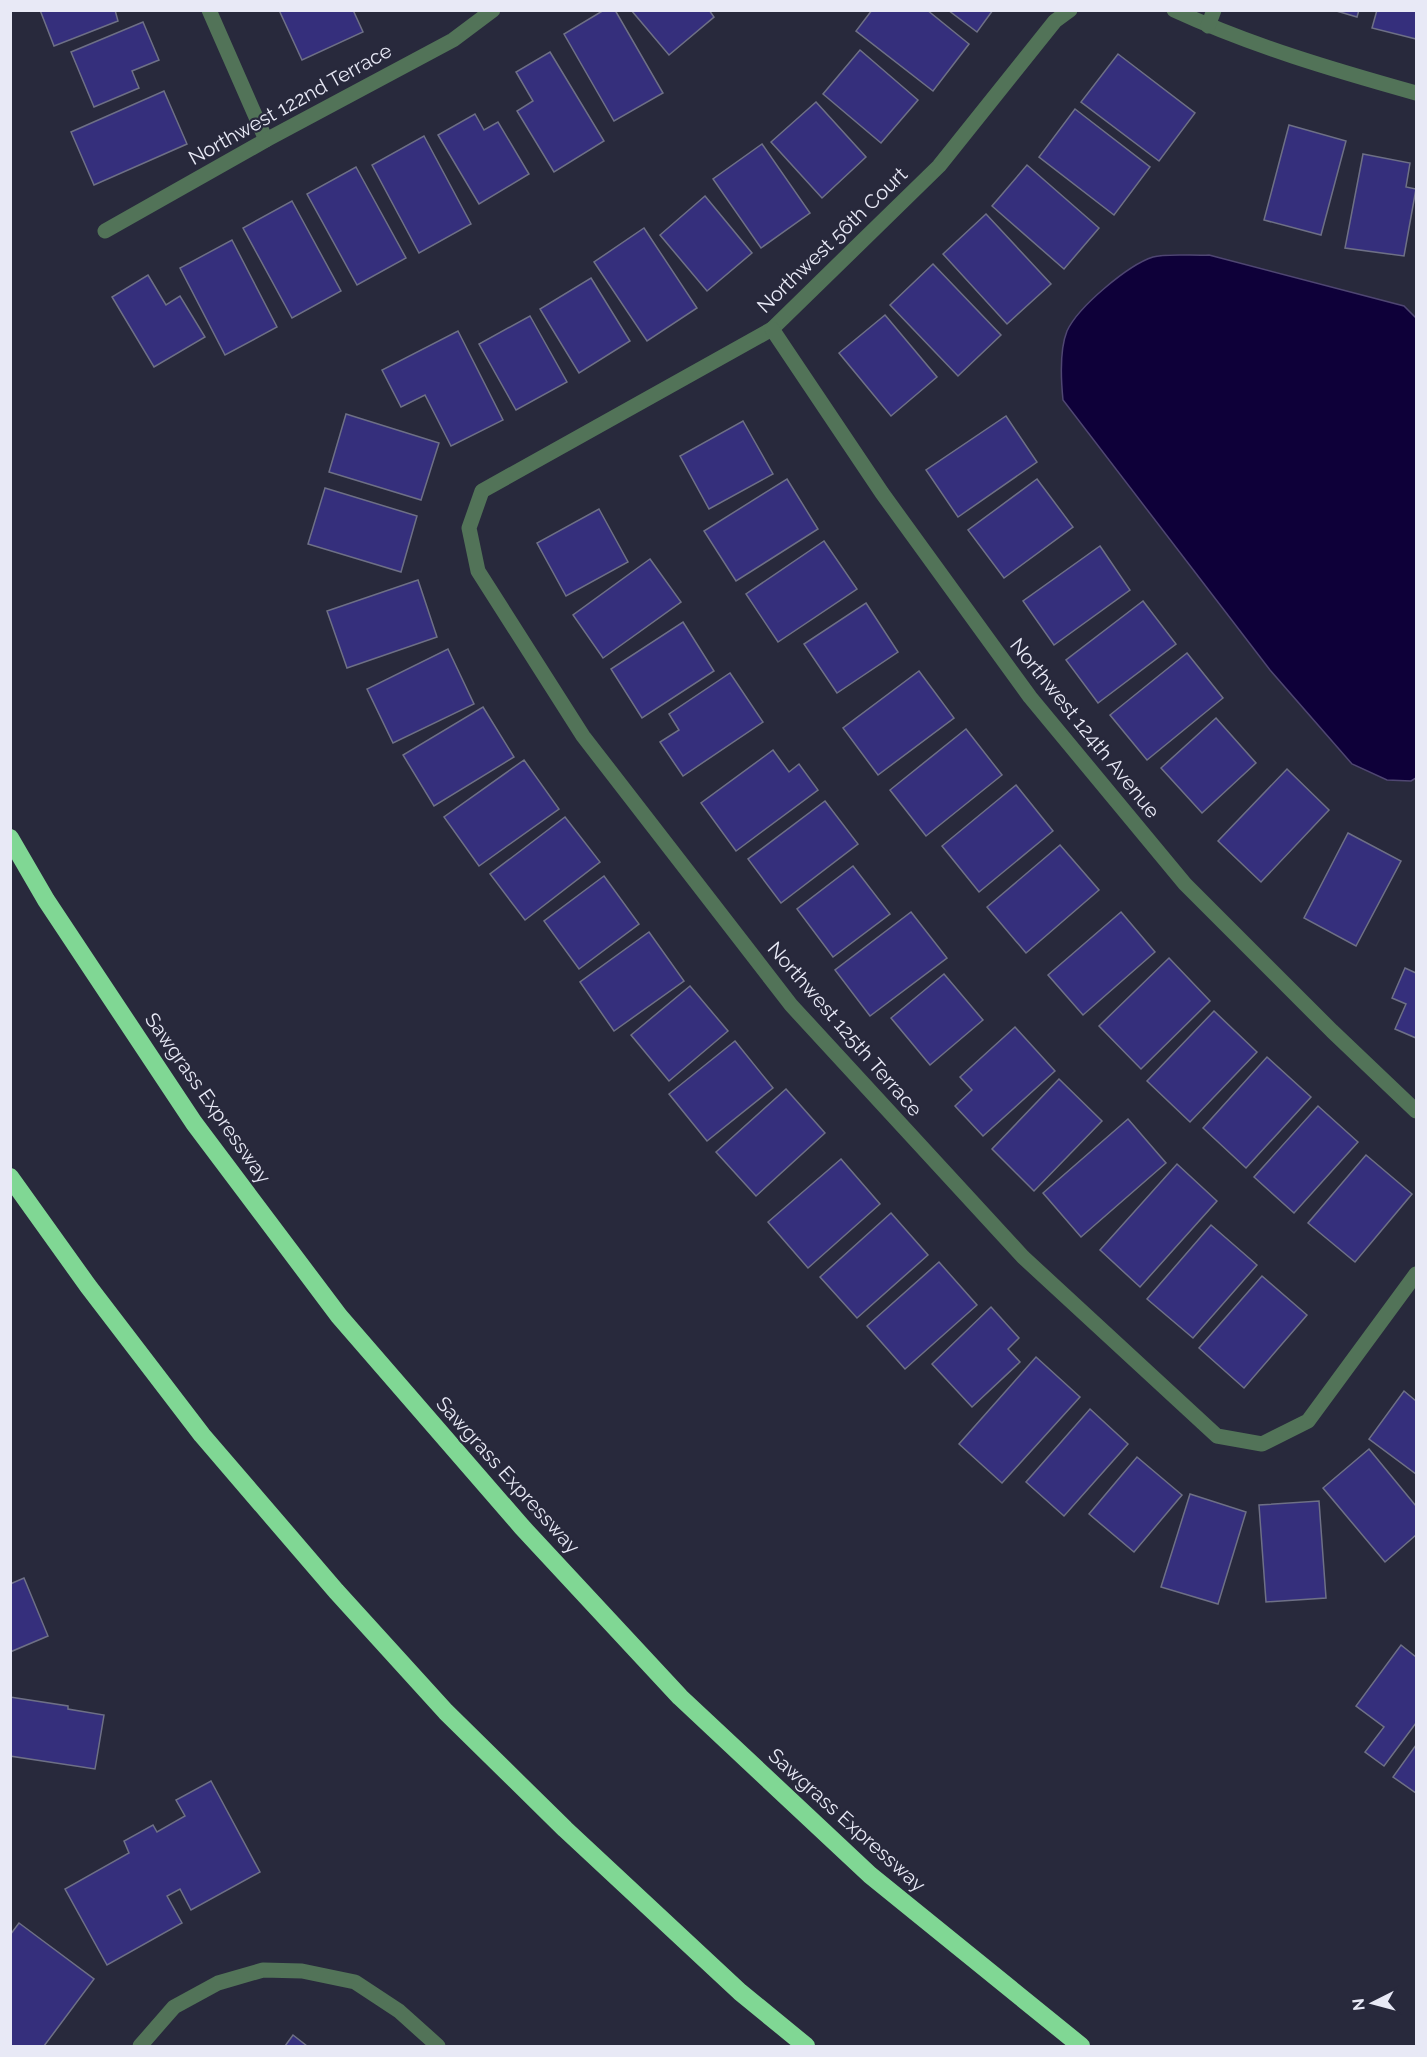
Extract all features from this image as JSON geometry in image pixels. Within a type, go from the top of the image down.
[{"type":"highway","name":"Sawgrass Expressway","points":[[10,838],[46,900],[194,1123],[339,1317],[522,1527],[680,1697],[870,1875],[1081,2046]]},
{"type":"highway","points":[[10,1177],[88,1286],[202,1435],[336,1591],[446,1712],[565,1829],[723,1976],[807,2046]]},
{"type":"street","points":[[209,10],[266,140]]},
{"type":"street","name":"Northwest 122nd Terrace","points":[[105,231],[266,140],[453,40],[493,10]]},
{"type":"street","name":"Northwest 56th Court","points":[[469,528],[483,491],[772,328],[939,166],[1055,21],[1070,10]]},
{"type":"street","points":[[1174,10],[1208,26],[1327,68],[1416,93]]},
{"type":"street","points":[[1208,26],[1214,10]]},
{"type":"street","name":"Northwest 124th Avenue","points":[[772,328],[882,493],[1030,698],[1185,884],[1332,1032],[1416,1111]]},
{"type":"street","name":"Northwest 125th Terrace","points":[[469,528],[478,571],[583,736],[791,1005],[1023,1257],[1217,1436],[1262,1444],[1308,1421],[1416,1275]]},
{"type":"street","points":[[140,2046],[174,2007],[218,1983],[263,1970],[302,1971],[355,1982],[399,2011],[438,2046]]},
{"type":"shaded area","points":[[1209,255],[1404,306],[1416,318],[1416,778],[1411,781],[1387,780],[1352,764],[1270,670],[1063,400],[1061,366],[1064,339],[1073,321],[1092,299],[1131,269],[1153,257]]},
{"type":"building","points":[[40,10],[115,10],[118,21],[54,46]]},
{"type":"building","points":[[279,10],[353,10],[363,32],[302,60]]},
{"type":"building","points":[[604,10],[615,10],[663,93],[614,121],[564,34]]},
{"type":"building","points":[[631,10],[709,10],[714,17],[669,55]]},
{"type":"building","points":[[872,10],[927,10],[969,44],[933,91],[856,31]]},
{"type":"building","points":[[948,10],[993,10],[977,32]]},
{"type":"building","points":[[1333,10],[1359,10],[1357,17]]},
{"type":"building","points":[[1377,10],[1416,10],[1416,39],[1372,28]]},
{"type":"building","points":[[143,22],[159,60],[132,71],[139,88],[94,107],[71,52]]},
{"type":"building","points":[[860,50],[918,100],[881,143],[823,94]]},
{"type":"building","points":[[550,52],[604,141],[554,172],[517,111],[533,101],[516,72]]},
{"type":"building","points":[[1118,54],[1195,113],[1159,161],[1081,102]]},
{"type":"building","points":[[164,91],[187,144],[94,185],[71,132]]},
{"type":"building","points":[[816,102],[866,157],[822,198],[771,142]]},
{"type":"building","points":[[1075,109],[1150,167],[1114,215],[1039,157]]},
{"type":"building","points":[[475,114],[484,130],[498,122],[529,174],[479,204],[438,135]]},
{"type":"building","points":[[1289,125],[1346,141],[1321,235],[1264,220]]},
{"type":"building","points":[[424,136],[471,224],[419,253],[372,165]]},
{"type":"building","points":[[762,144],[810,213],[761,248],[713,179]]},
{"type":"building","points":[[1363,154],[1410,163],[1406,187],[1416,189],[1404,256],[1345,248]]},
{"type":"building","points":[[1027,165],[1099,228],[1064,269],[992,206]]},
{"type":"building","points":[[356,167],[406,258],[357,285],[307,194]]},
{"type":"building","points":[[705,196],[752,253],[707,291],[660,235]]},
{"type":"building","points":[[292,201],[341,291],[292,318],[243,228]]},
{"type":"building","points":[[986,214],[1051,284],[1007,324],[943,254]]},
{"type":"building","points":[[644,228],[697,308],[647,341],[594,262]]},
{"type":"building","points":[[232,240],[277,327],[225,355],[180,268]]},
{"type":"building","points":[[933,264],[1001,335],[958,376],[890,305]]},
{"type":"building","points":[[148,275],[166,305],[180,296],[205,337],[154,367],[112,297]]},
{"type":"building","points":[[591,278],[630,341],[579,373],[540,309]]},
{"type":"building","points":[[885,315],[937,377],[891,416],[839,353]]},
{"type":"building","points":[[530,316],[567,382],[516,410],[479,344]]},
{"type":"building","points":[[458,331],[503,420],[451,446],[425,395],[401,407],[382,370]]},
{"type":"building","points":[[346,414],[439,443],[421,500],[329,472]]},
{"type":"building","points":[[1006,416],[1037,462],[958,517],[926,470]]},
{"type":"building","points":[[743,421],[773,474],[709,509],[680,456]]},
{"type":"building","points":[[787,479],[818,529],[736,581],[704,531]]},
{"type":"building","points":[[1037,479],[1073,527],[1004,578],[968,530]]},
{"type":"building","points":[[325,488],[417,516],[401,572],[308,544]]},
{"type":"building","points":[[599,509],[628,562],[566,596],[537,543]]},
{"type":"building","points":[[824,541],[857,589],[778,642],[746,594]]},
{"type":"building","points":[[1100,546],[1130,590],[1054,645],[1023,601]]},
{"type":"building","points":[[650,559],[681,602],[603,658],[573,615]]},
{"type":"building","points":[[418,580],[437,637],[347,668],[327,611]]},
{"type":"building","points":[[1143,601],[1176,644],[1098,703],[1066,660]]},
{"type":"building","points":[[866,603],[898,652],[837,693],[804,644]]},
{"type":"building","points":[[683,622],[714,671],[642,718],[611,669]]},
{"type":"building","points":[[448,649],[474,704],[393,743],[367,689]]},
{"type":"building","points":[[1187,653],[1223,698],[1147,760],[1110,715]]},
{"type":"building","points":[[919,671],[954,718],[878,775],[843,728]]},
{"type":"building","points":[[730,673],[763,722],[683,776],[660,742],[679,730],[669,714]]},
{"type":"building","points":[[483,707],[514,757],[434,806],[403,755]]},
{"type":"building","points":[[1216,718],[1256,763],[1202,813],[1161,768]]},
{"type":"building","points":[[966,729],[1002,775],[926,836],[890,790]]},
{"type":"building","points":[[773,750],[789,772],[799,764],[818,790],[736,851],[701,803]]},
{"type":"building","points":[[524,760],[559,809],[479,866],[444,817]]},
{"type":"building","points":[[1287,769],[1329,810],[1261,882],[1218,841]]},
{"type":"building","points":[[1016,785],[1053,831],[979,892],[942,846]]},
{"type":"building","points":[[825,801],[858,844],[781,903],[748,859]]},
{"type":"building","points":[[565,817],[600,862],[525,920],[490,874]]},
{"type":"building","points":[[1348,833],[1401,861],[1356,946],[1304,918]]},
{"type":"building","points":[[1060,845],[1099,890],[1026,953],[987,907]]},
{"type":"building","points":[[853,866],[890,914],[833,957],[797,909]]},
{"type":"building","points":[[604,876],[639,924],[579,969],[544,921]]},
{"type":"building","points":[[911,912],[947,958],[870,1016],[835,970]]},
{"type":"building","points":[[1121,912],[1155,952],[1083,1015],[1048,975]]},
{"type":"building","points":[[649,932],[684,981],[614,1031],[580,982]]},
{"type":"building","points":[[1169,958],[1210,1001],[1141,1069],[1099,1026]]},
{"type":"building","points":[[1405,968],[1416,973],[1416,1038],[1395,1029],[1406,1004],[1392,998]]},
{"type":"building","points":[[944,974],[983,1020],[930,1065],[891,1018]]},
{"type":"building","points":[[690,986],[728,1031],[669,1081],[631,1035]]},
{"type":"building","points":[[1214,1011],[1257,1052],[1190,1122],[1147,1081]]},
{"type":"building","points":[[1015,1027],[1055,1071],[983,1136],[955,1106],[972,1090],[960,1077]]},
{"type":"building","points":[[735,1041],[773,1088],[707,1141],[669,1094]]},
{"type":"building","points":[[1267,1057],[1311,1097],[1246,1168],[1203,1128]]},
{"type":"building","points":[[1059,1079],[1102,1121],[1034,1191],[992,1149]]},
{"type":"building","points":[[786,1089],[825,1133],[756,1196],[716,1152]]},
{"type":"building","points":[[1318,1106],[1358,1142],[1294,1213],[1254,1177]]},
{"type":"building","points":[[1128,1119],[1166,1163],[1081,1237],[1043,1193]]},
{"type":"building","points":[[1366,1155],[1412,1194],[1355,1262],[1308,1223]]},
{"type":"building","points":[[841,1159],[880,1204],[808,1268],[768,1222]]},
{"type":"building","points":[[1177,1164],[1217,1201],[1140,1287],[1100,1250]]},
{"type":"building","points":[[891,1213],[928,1255],[857,1318],[820,1277]]},
{"type":"building","points":[[1211,1225],[1257,1265],[1193,1338],[1147,1299]]},
{"type":"building","points":[[939,1262],[977,1305],[905,1369],[867,1326]]},
{"type":"building","points":[[1262,1276],[1307,1315],[1244,1388],[1199,1348]]},
{"type":"building","points":[[991,1307],[1019,1338],[1008,1349],[1020,1362],[972,1407],[932,1364]]},
{"type":"building","points":[[1036,1357],[1080,1397],[1002,1483],[959,1444]]},
{"type":"building","points":[[1404,1391],[1416,1401],[1416,1474],[1369,1439]]},
{"type":"building","points":[[1090,1409],[1128,1444],[1064,1516],[1026,1482]]},
{"type":"building","points":[[1369,1449],[1416,1506],[1416,1535],[1385,1562],[1323,1488]]},
{"type":"building","points":[[1137,1457],[1182,1495],[1134,1552],[1089,1514]]},
{"type":"building","points":[[1190,1494],[1246,1512],[1218,1604],[1161,1587]]},
{"type":"building","points":[[1319,1501],[1326,1598],[1266,1602],[1259,1505]]},
{"type":"building","points":[[24,1578],[48,1636],[10,1652],[10,1584]]},
{"type":"building","points":[[1401,1645],[1416,1657],[1416,1723],[1384,1766],[1365,1752],[1384,1727],[1356,1706]]},
{"type":"building","points":[[10,1697],[68,1706],[68,1709],[104,1715],[95,1769],[10,1756]]},
{"type":"building","points":[[1416,1745],[1416,1793],[1393,1777]]},
{"type":"building","points":[[211,1781],[260,1872],[191,1910],[180,1889],[167,1896],[182,1923],[107,1965],[65,1889],[129,1853],[124,1841],[153,1825],[157,1832],[185,1816],[176,1800]]},
{"type":"building","points":[[19,1923],[94,1979],[44,2046],[10,2046],[10,1935]]},
{"type":"building","points":[[293,2035],[307,2046],[285,2046]]}]
